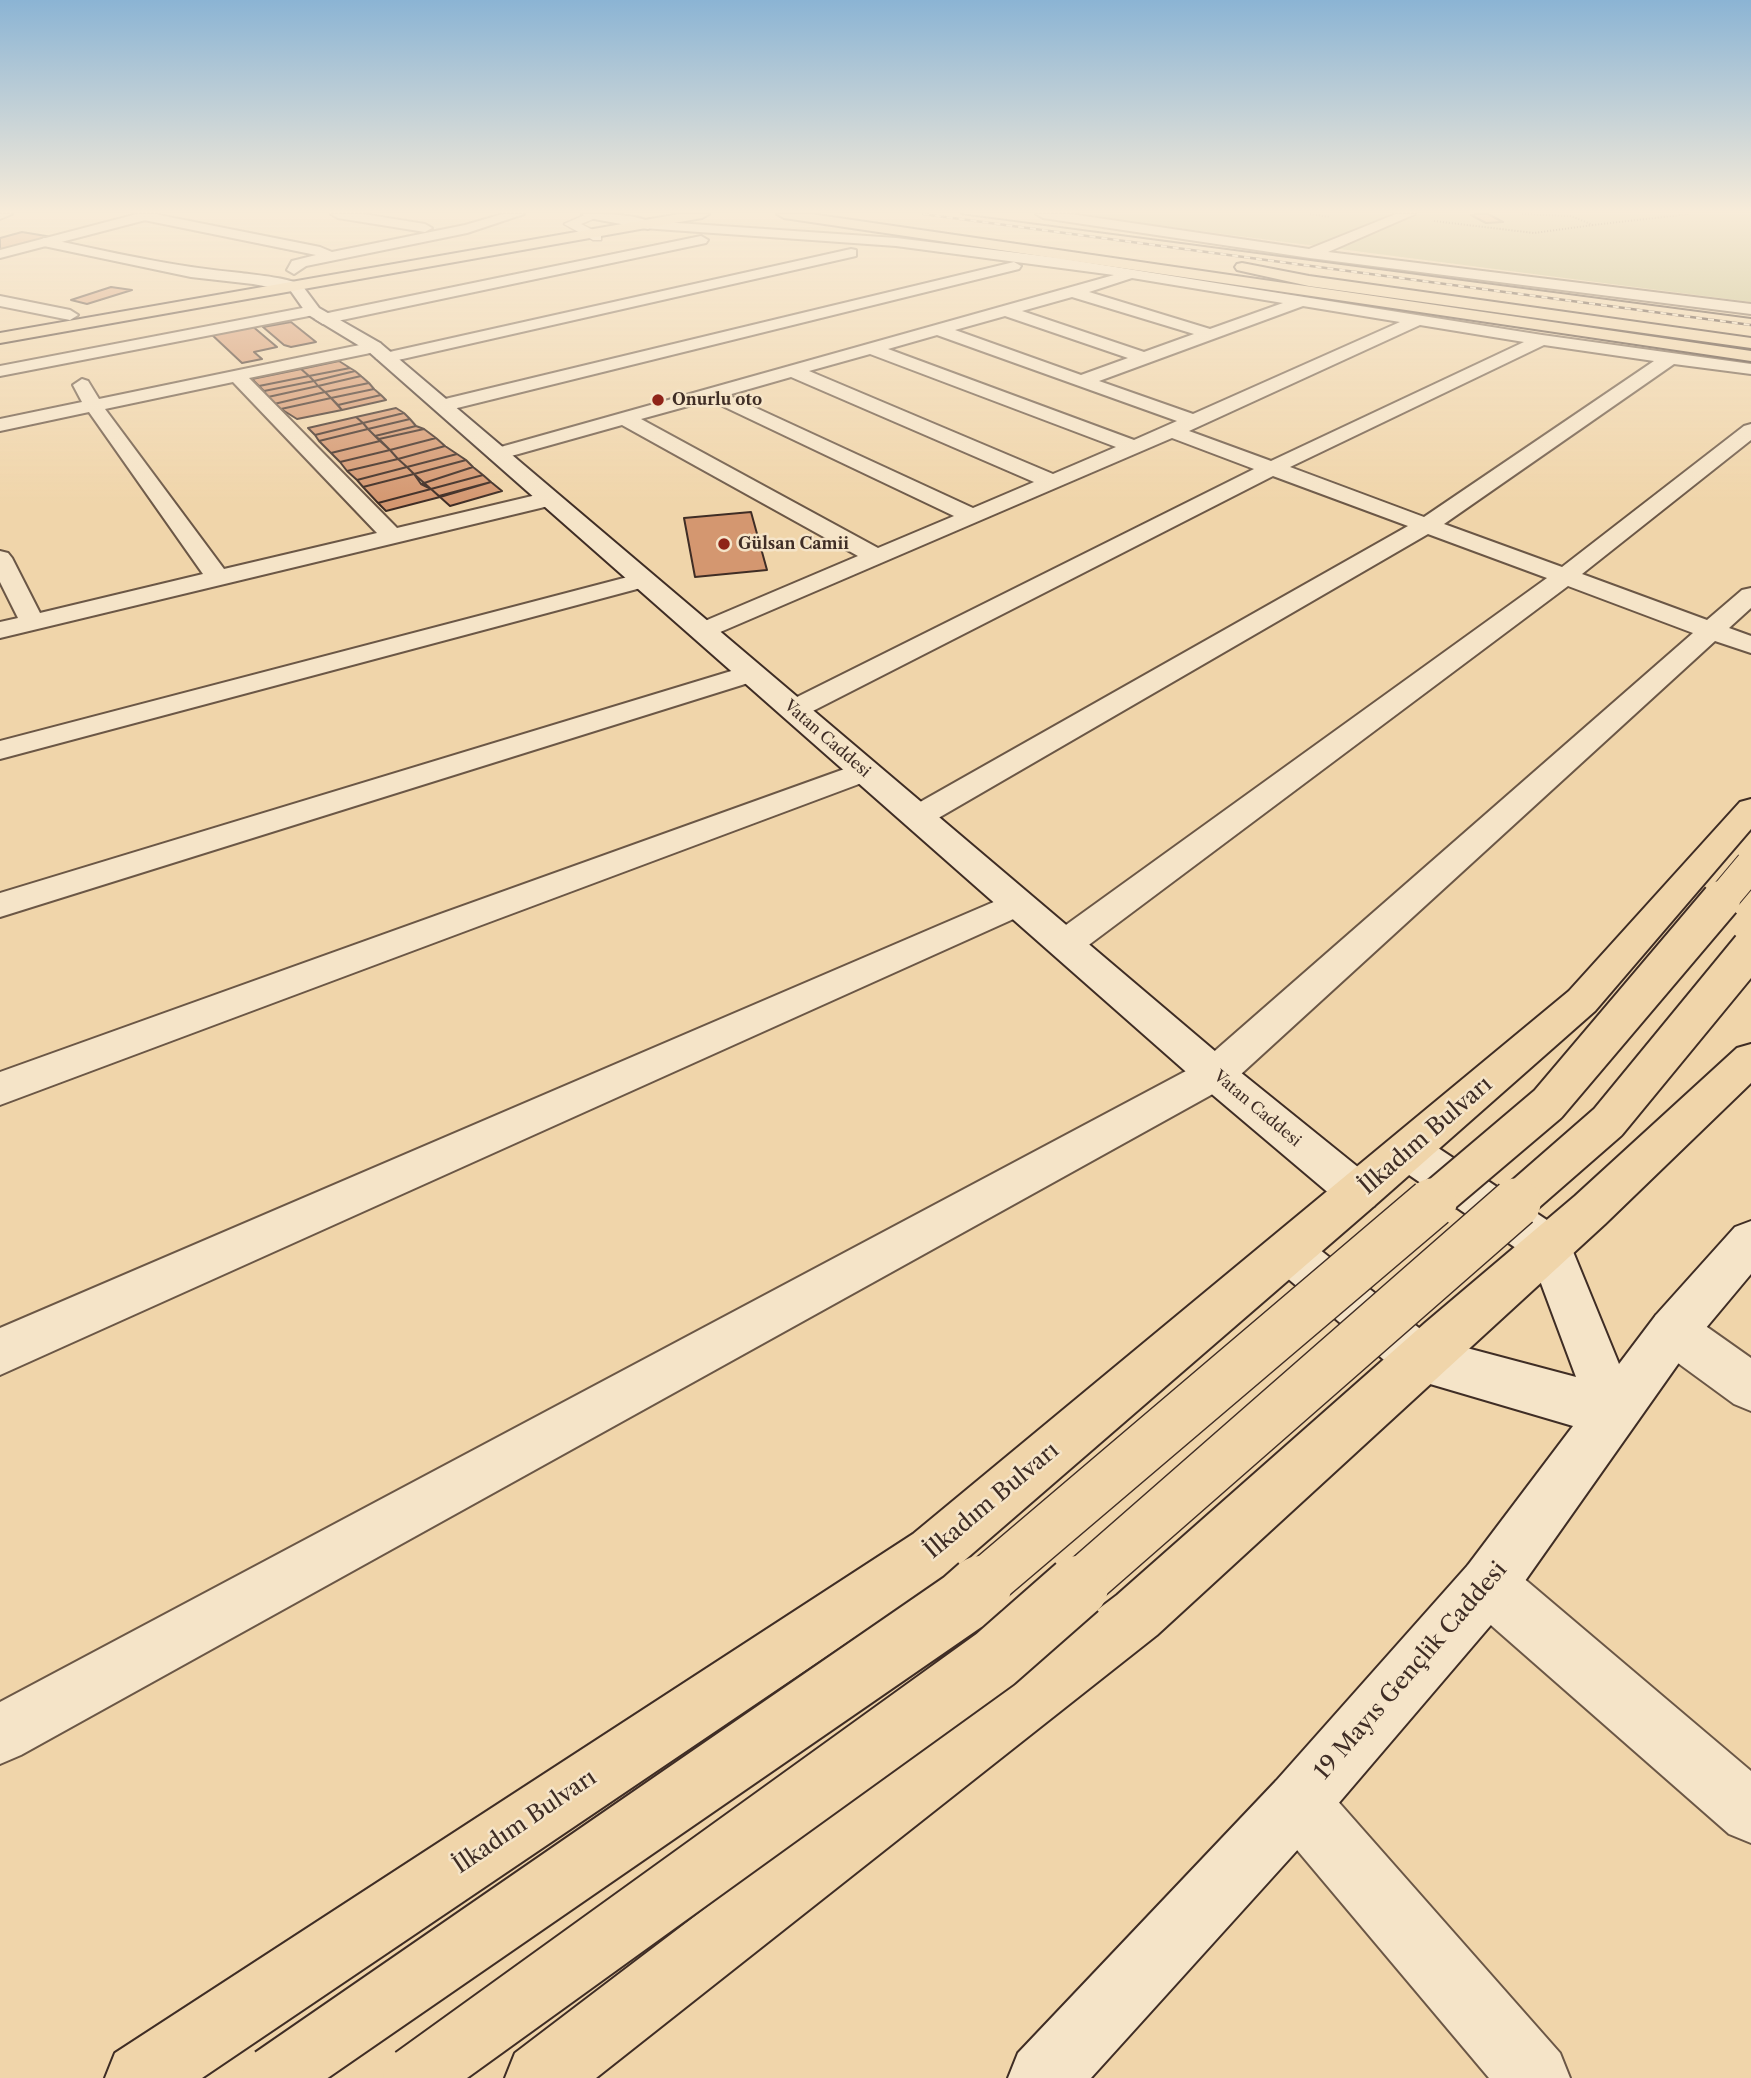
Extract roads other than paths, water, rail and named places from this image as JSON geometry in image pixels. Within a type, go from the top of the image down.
[{"type":"main road","points":[[0,327],[86,311]]},
{"type":"main road","points":[[0,338],[159,311]]},
{"type":"main road","points":[[1439,311],[1751,356]]},
{"type":"main road","points":[[1525,311],[1751,343]]},
{"type":"main road","points":[[1566,311],[1751,336]]},
{"type":"main road","points":[[1628,339],[1664,352],[1670,358]]},
{"type":"main road","name":"İlkadım Bulvarı","points":[[140,2078],[932,1553],[1359,1194],[1582,1001],[1751,809]]},
{"type":"main road","points":[[273,2078],[962,1602],[1548,1104],[1751,865]]},
{"type":"main road","points":[[414,2078],[995,1659],[1608,1122],[1751,948]]},
{"type":"main road","points":[[540,2078],[1137,1615],[1420,1359],[1549,1247],[1751,1060]]},
{"type":"street","points":[[51,311],[70,314]]},
{"type":"street","points":[[0,371],[287,311]]},
{"type":"street","name":"Vatan Caddesi","points":[[317,311],[380,353],[1017,904],[1359,1194]]},
{"type":"street","points":[[0,425],[237,376],[380,353],[577,311]]},
{"type":"street","points":[[441,406],[830,311]]},
{"type":"street","points":[[497,454],[1006,311],[1144,358]]},
{"type":"street","points":[[1135,311],[1210,334]]},
{"type":"street","points":[[1255,311],[1266,314]]},
{"type":"street","points":[[1081,381],[1275,311]]},
{"type":"street","points":[[1359,311],[1751,369]]},
{"type":"street","points":[[702,631],[1172,431],[1418,320]]},
{"type":"street","points":[[939,330],[1194,421]]},
{"type":"street","points":[[793,710],[1272,468],[1542,340]]},
{"type":"street","points":[[871,349],[1134,447]]},
{"type":"street","points":[[68,358],[93,405],[218,578]]},
{"type":"street","points":[[917,817],[1427,525],[1670,358]]},
{"type":"street","points":[[793,371],[1053,482]]},
{"type":"street","points":[[237,376],[393,537]]},
{"type":"street","points":[[712,394],[972,516]]},
{"type":"street","points":[[624,418],[877,557]]},
{"type":"street","points":[[1065,944],[1565,576],[1751,430]]},
{"type":"street","points":[[1172,431],[1732,638]]},
{"type":"street","points":[[0,631],[549,499]]},
{"type":"street","points":[[0,558],[33,622]]},
{"type":"street","points":[[0,750],[643,580]]},
{"type":"street","points":[[0,1734],[1215,1074],[1732,638],[1751,594]]},
{"type":"street","points":[[0,905],[751,673]]},
{"type":"street","points":[[0,1089],[864,771]]},
{"type":"street","points":[[0,1352],[1017,904]]},
{"type":"street","points":[[1408,1151],[1549,1247],[1614,1412]]},
{"type":"street","name":"19 Mayıs Gençlik Caddesi","points":[[1043,2078],[1298,1803],[1488,1585],[1673,1331],[1751,1241]]},
{"type":"street","points":[[1289,1252],[1420,1359],[1614,1412]]},
{"type":"street","points":[[1673,1331],[1751,1387]]},
{"type":"street","points":[[1488,1585],[1751,1812]]},
{"type":"street","points":[[1298,1803],[1535,2078]]},
{"type":"tram line","points":[[1698,311],[1751,318]]},
{"type":"railway","points":[[1646,311],[1751,325]]},
{"type":"place","name":"Onurlu oto","points":[[658,400]]},
{"type":"place","name":"Gülsan Camii","points":[[724,544]]}]
